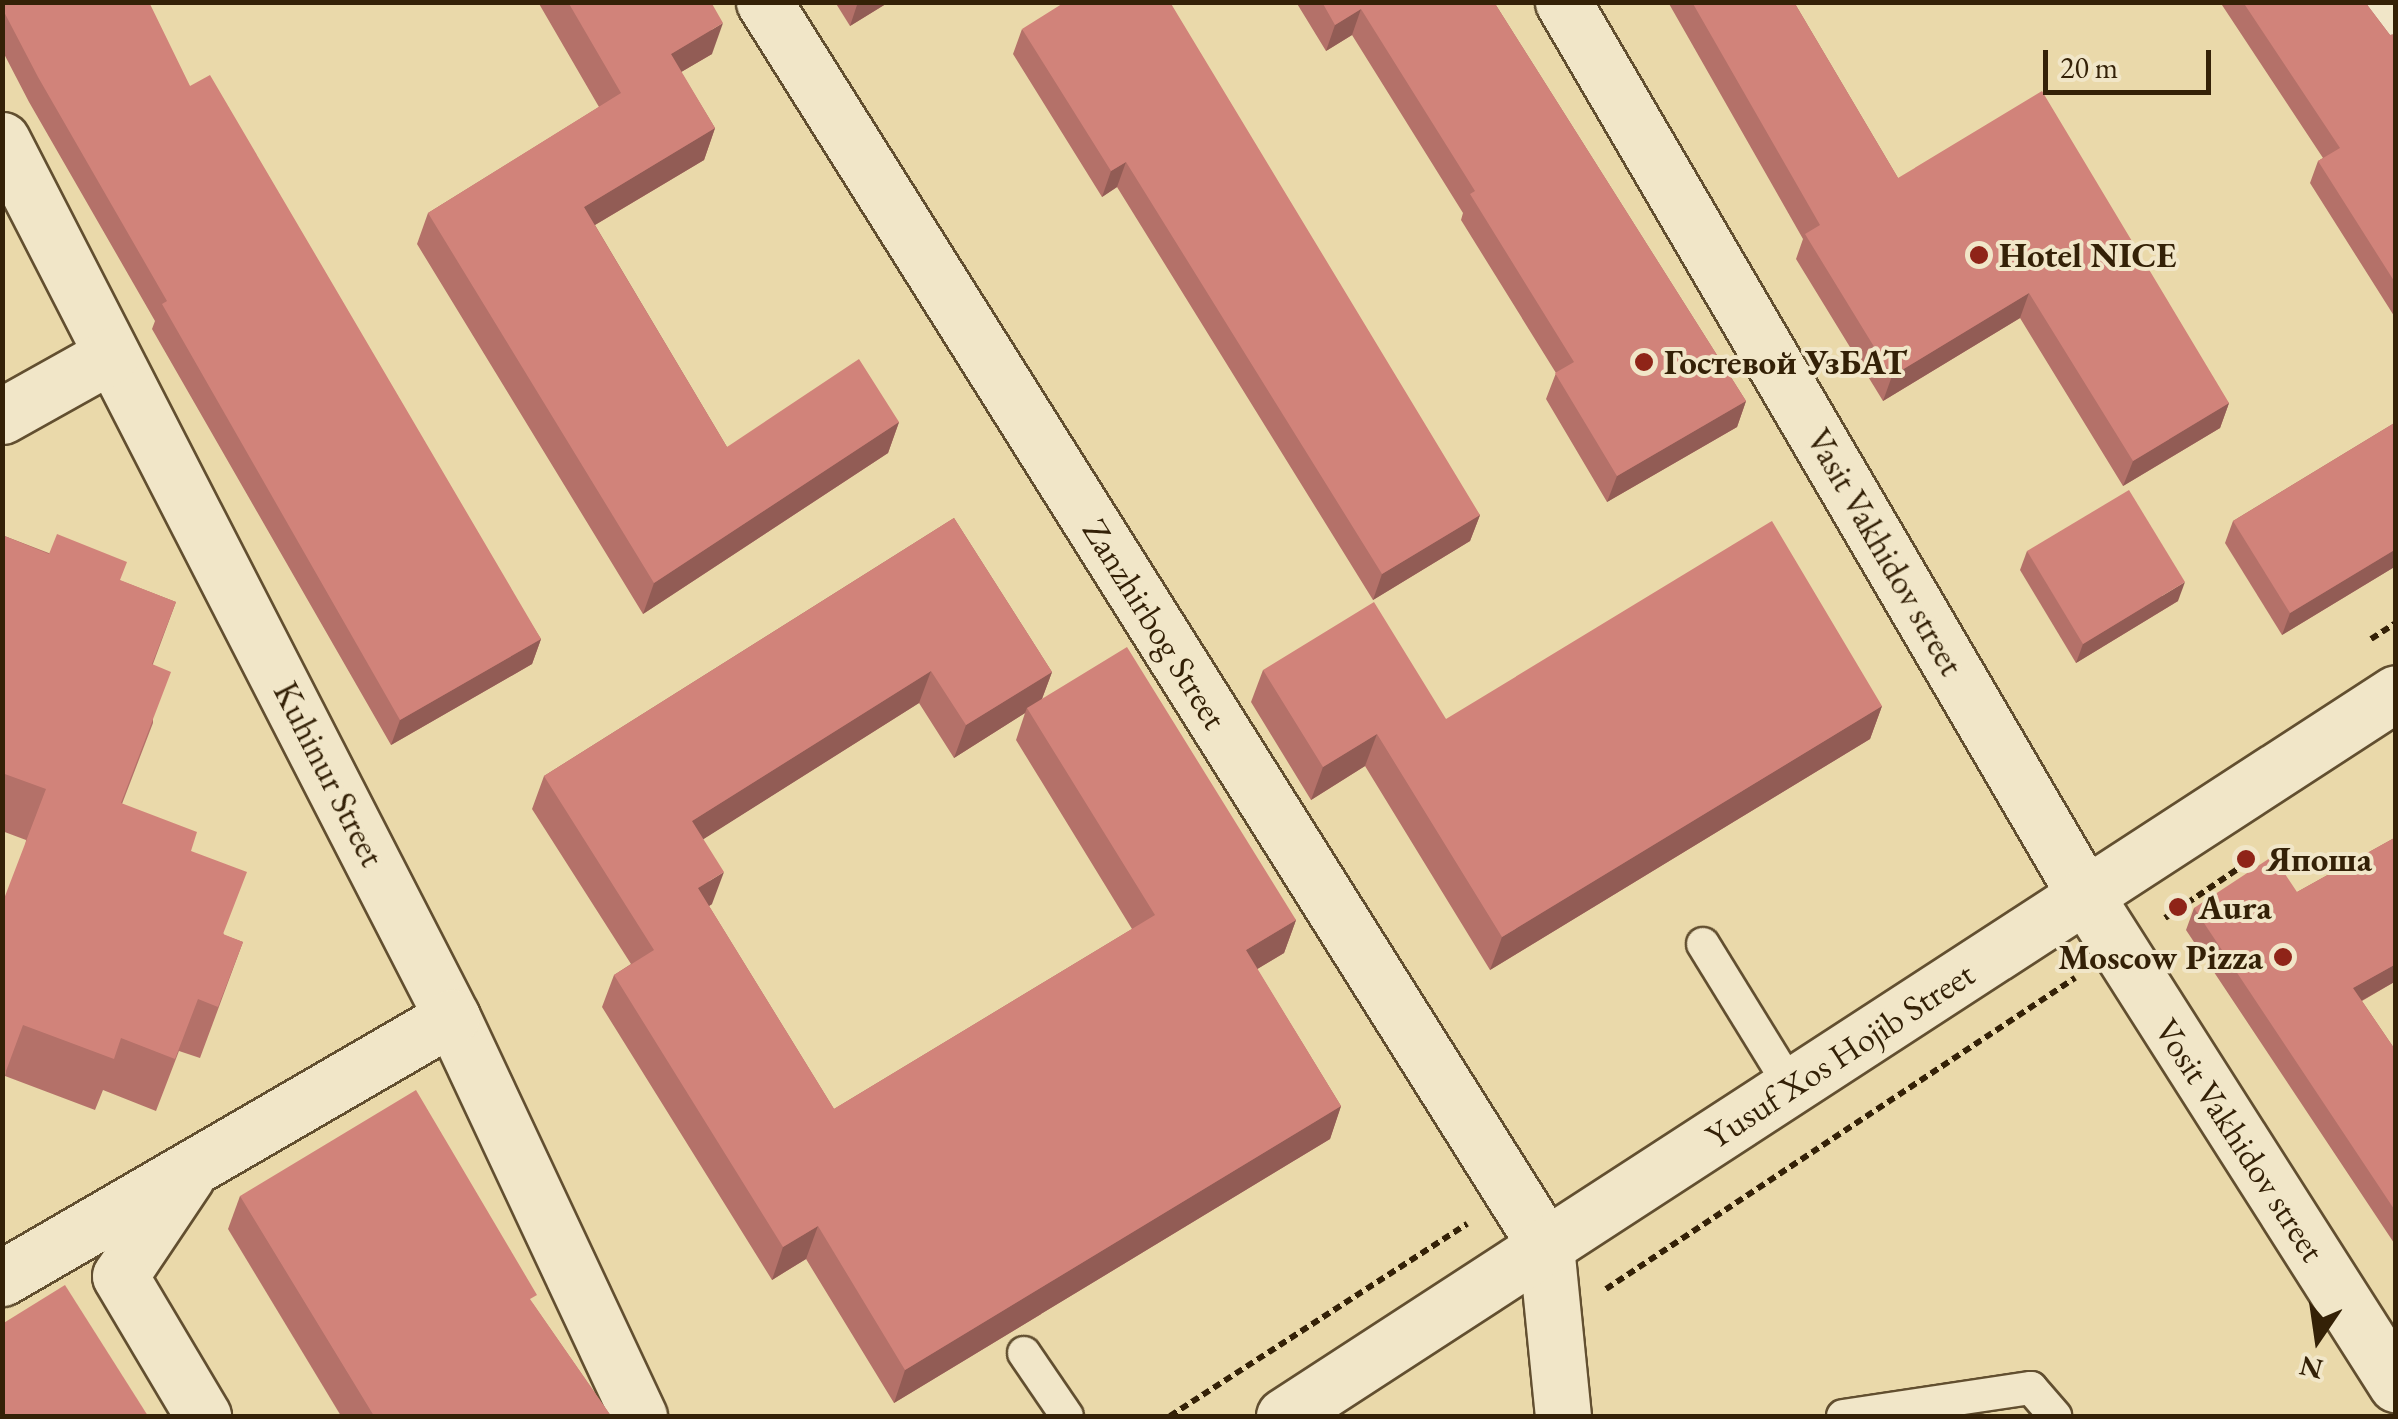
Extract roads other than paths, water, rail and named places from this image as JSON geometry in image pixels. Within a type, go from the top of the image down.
[{"type":"street","name":"Zanzhirbog Street","points":[[764,2],[1546,1246]]},
{"type":"street","name":"Vasit Vakhidov street","points":[[1563,2],[2085,895]]},
{"type":"street","points":[[2378,2],[2396,29]]},
{"type":"street","name":"Kuhinur Street","points":[[2,140],[452,1017],[639,1416]]},
{"type":"street","points":[[2,416],[111,355]]},
{"type":"street","name":"Yusuf Xos Hojib Street","points":[[1284,1416],[2396,693]]},
{"type":"street","name":"Vosit Vakhidov street","points":[[2085,895],[2396,1384]]},
{"type":"street","points":[[2,1278],[452,1017]]},
{"type":"street","points":[[194,1166],[120,1276],[203,1416]]},
{"type":"street","points":[[1546,1246],[1563,1416]]},
{"type":"lane","points":[[1703,944],[1791,1087]]},
{"type":"lane","points":[[1024,1353],[1067,1416]]},
{"type":"lane","points":[[1843,1416],[2031,1388],[2055,1416]]},
{"type":"place","name":"Hotel NICE","points":[[1979,255]]},
{"type":"place","name":"Гостевой УзБАТ","points":[[1644,362]]},
{"type":"place","name":"Япоша","points":[[2246,859]]},
{"type":"place","name":"Aura","points":[[2178,907]]},
{"type":"place","name":"Moscow Pizza","points":[[2283,957]]}]
